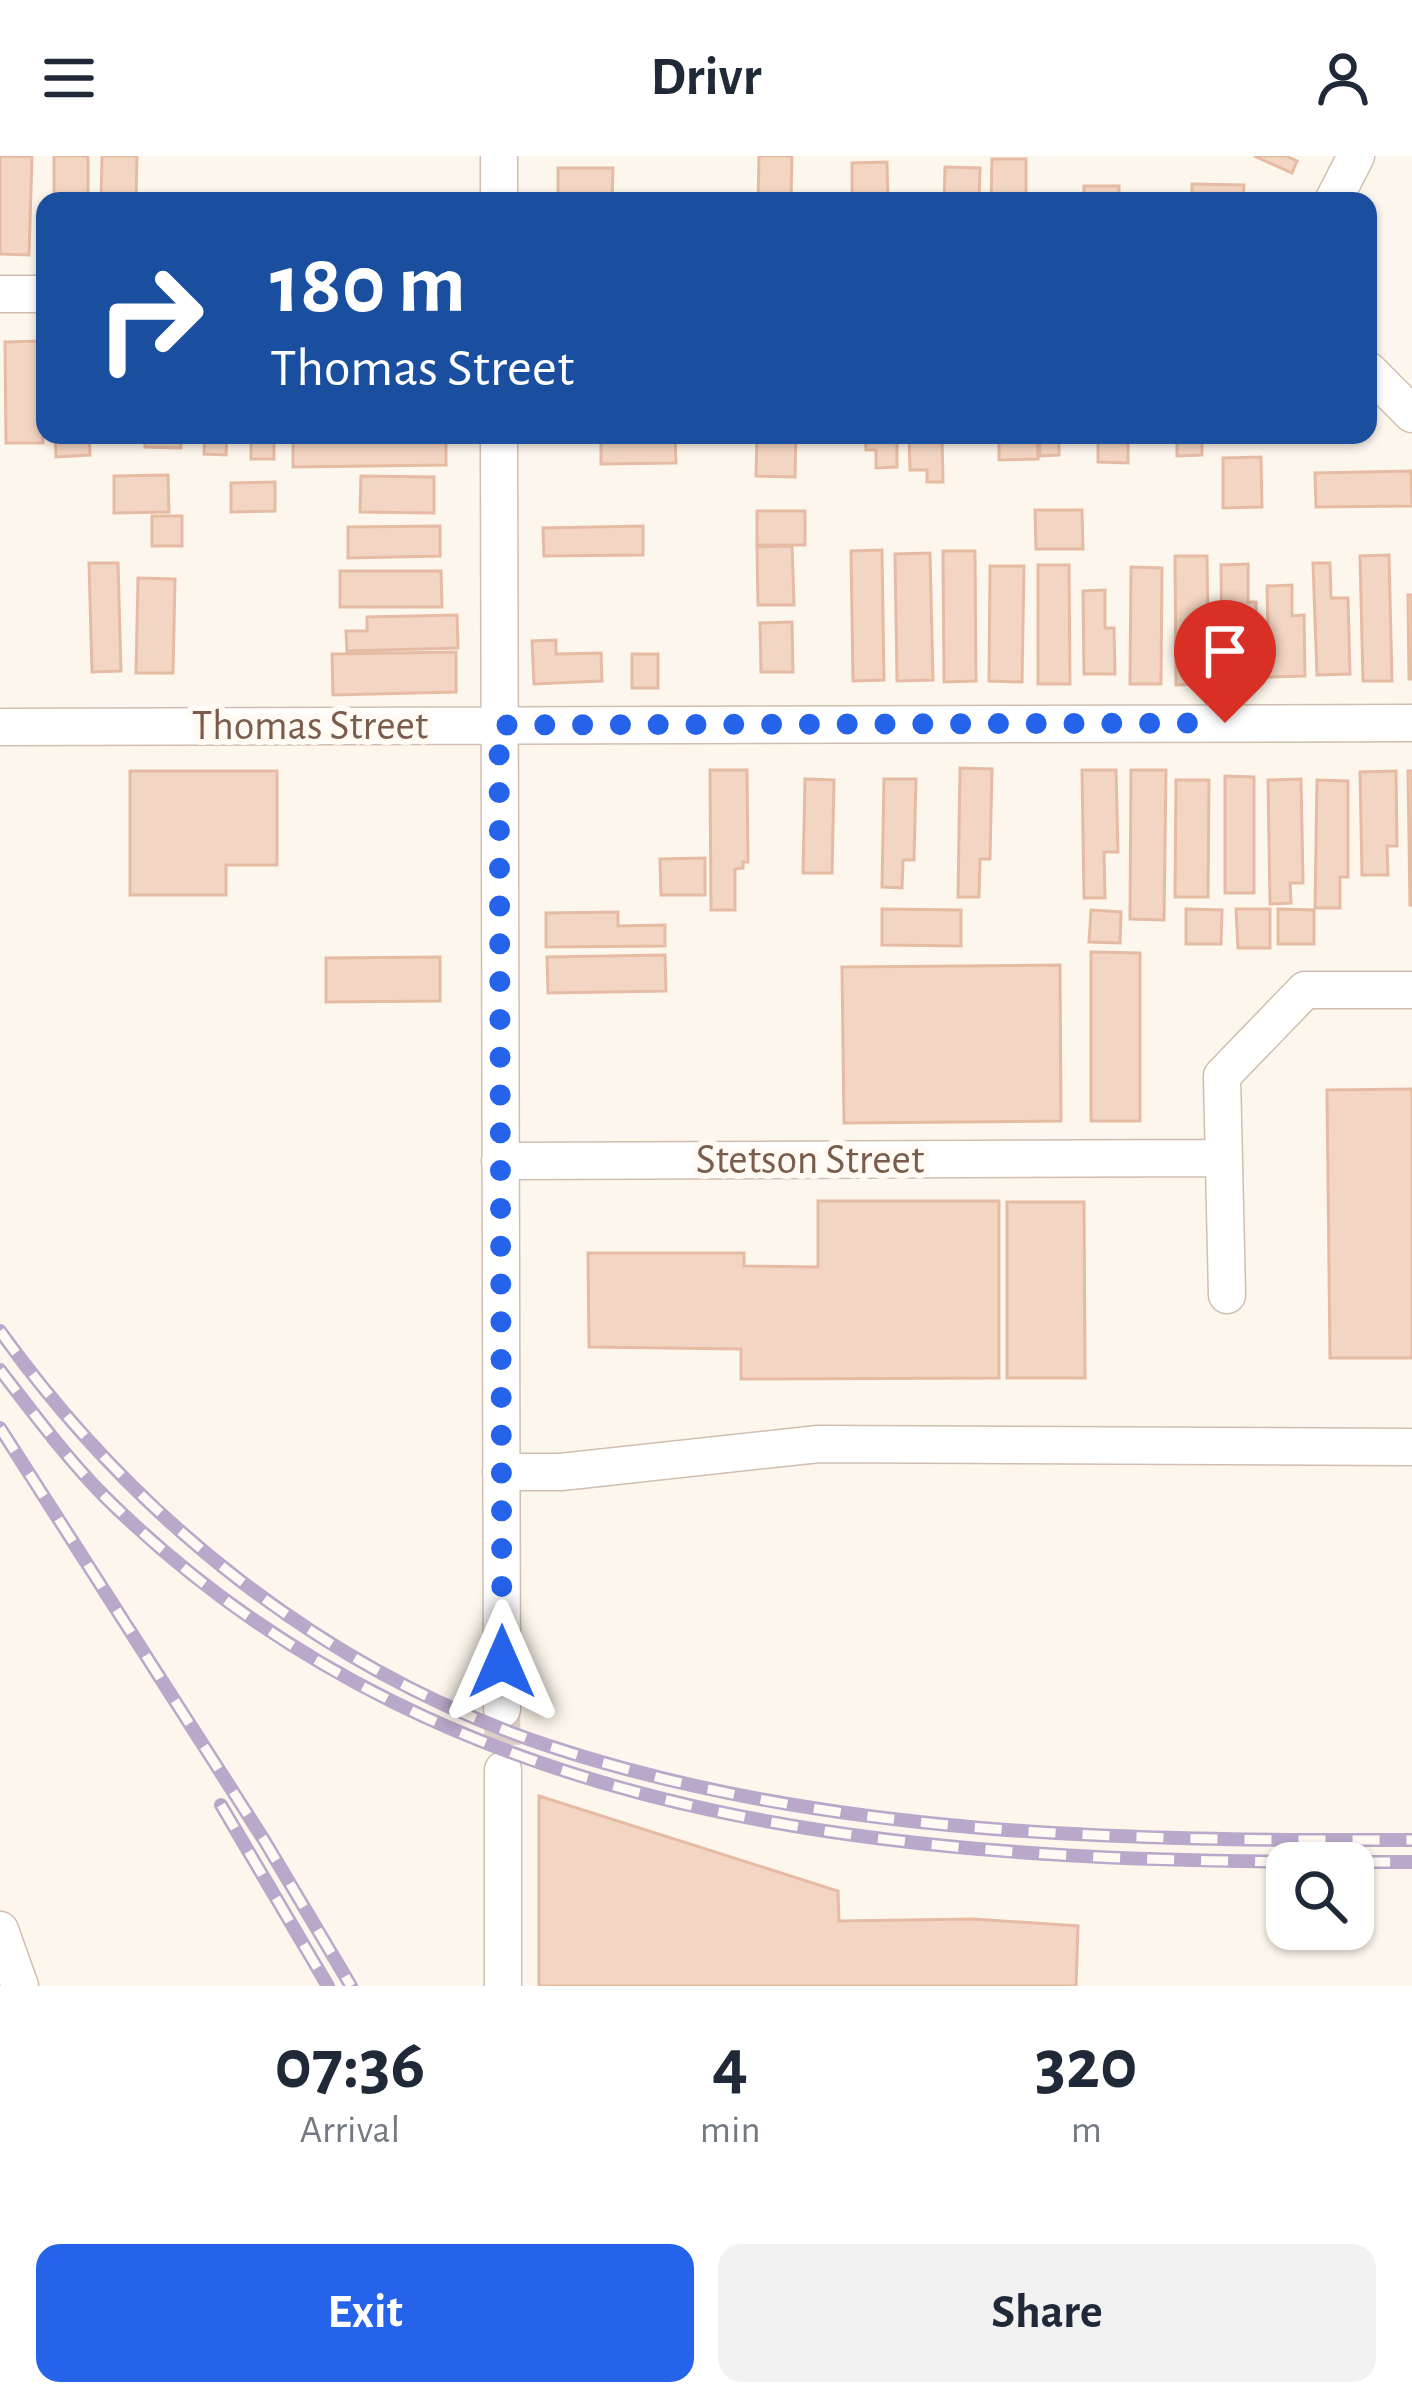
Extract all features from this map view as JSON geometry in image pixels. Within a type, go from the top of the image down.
[{"type":"street","points":[[499,156],[499,192]]},
{"type":"street","points":[[1338,192],[1356,156]]},
{"type":"street","points":[[0,294],[36,294]]},
{"type":"street","points":[[1377,379],[1412,414]]},
{"type":"street","points":[[499,444],[502,1709]]},
{"type":"street","name":"Thomas Street","points":[[0,727],[1412,723]]},
{"type":"street","points":[[1227,1295],[1222,1076],[1305,990],[1412,990]]},
{"type":"street","name":"Stetson Street","points":[[500,1161],[1223,1158]]},
{"type":"street","points":[[501,1472],[561,1472],[819,1444],[1412,1447]]},
{"type":"street","points":[[502,1770],[503,1986]]},
{"type":"street","points":[[0,1930],[20,1986]]},
{"type":"building","points":[[0,156],[32,157],[29,255],[0,254]]},
{"type":"building","points":[[54,156],[88,156],[88,192],[54,192]]},
{"type":"building","points":[[102,156],[137,156],[136,192],[101,192]]},
{"type":"building","points":[[759,156],[792,156],[791,192],[758,192]]},
{"type":"building","points":[[1254,156],[1286,156],[1297,161],[1292,173]]},
{"type":"building","points":[[992,159],[1026,159],[1026,192],[991,192]]},
{"type":"building","points":[[887,162],[888,192],[852,192],[852,163]]},
{"type":"building","points":[[945,167],[980,168],[979,192],[944,192]]},
{"type":"building","points":[[558,168],[613,168],[612,192],[558,192]]},
{"type":"building","points":[[1192,184],[1244,185],[1244,192],[1192,192]]},
{"type":"building","points":[[1084,186],[1119,186],[1119,192],[1084,192]]},
{"type":"building","points":[[36,341],[36,443],[6,443],[5,342]]},
{"type":"building","points":[[55,444],[89,444],[90,455],[56,457]]},
{"type":"building","points":[[145,444],[181,444],[181,448]]},
{"type":"building","points":[[205,444],[227,444],[226,455],[204,454]]},
{"type":"building","points":[[251,444],[274,444],[274,459],[251,459]]},
{"type":"building","points":[[293,444],[446,444],[446,465],[293,467]]},
{"type":"building","points":[[601,444],[675,444],[676,463],[601,464]]},
{"type":"building","points":[[757,444],[796,444],[795,477],[756,476]]},
{"type":"building","points":[[866,444],[897,444],[897,467],[876,468],[876,450],[866,450]]},
{"type":"building","points":[[909,444],[942,444],[943,482],[927,482],[927,470],[910,470]]},
{"type":"building","points":[[999,444],[1037,444],[1038,459],[999,460]]},
{"type":"building","points":[[1039,444],[1059,444],[1059,455],[1040,456]]},
{"type":"building","points":[[1098,444],[1128,444],[1128,463],[1098,462]]},
{"type":"building","points":[[1177,444],[1202,444],[1202,455],[1177,456]]},
{"type":"building","points":[[1261,457],[1262,507],[1223,508],[1223,458]]},
{"type":"building","points":[[1411,471],[1412,506],[1316,507],[1315,473]]},
{"type":"building","points":[[168,475],[169,512],[114,513],[114,476]]},
{"type":"building","points":[[361,476],[434,477],[434,513],[360,512]]},
{"type":"building","points":[[275,482],[275,511],[231,512],[231,483]]},
{"type":"building","points":[[1035,510],[1082,510],[1083,549],[1036,549]]},
{"type":"building","points":[[757,511],[805,511],[805,545],[757,545]]},
{"type":"building","points":[[152,516],[182,516],[182,546],[152,546]]},
{"type":"building","points":[[440,526],[440,556],[348,558],[348,527]]},
{"type":"building","points":[[643,526],[643,555],[544,556],[543,528]]},
{"type":"building","points":[[792,546],[794,605],[758,605],[757,547]]},
{"type":"building","points":[[882,550],[884,680],[853,681],[851,551]]},
{"type":"building","points":[[943,551],[975,551],[976,681],[944,682]]},
{"type":"building","points":[[930,553],[933,680],[897,681],[895,554]]},
{"type":"building","points":[[1389,555],[1392,681],[1363,681],[1360,556]]},
{"type":"building","points":[[1175,556],[1207,556],[1209,684],[1176,685]]},
{"type":"building","points":[[89,563],[118,563],[121,671],[92,672]]},
{"type":"building","points":[[1313,563],[1330,563],[1331,598],[1348,598],[1350,674],[1317,675]]},
{"type":"building","points":[[1248,564],[1248,602],[1256,602],[1257,662],[1222,662],[1221,565]]},
{"type":"building","points":[[1038,565],[1069,565],[1070,684],[1038,684]]},
{"type":"building","points":[[990,566],[1024,566],[1022,682],[989,681]]},
{"type":"building","points":[[1131,567],[1162,568],[1161,684],[1130,684]]},
{"type":"building","points":[[340,571],[441,571],[442,607],[340,607]]},
{"type":"building","points":[[138,578],[175,579],[173,673],[136,673]]},
{"type":"building","points":[[1292,585],[1292,616],[1304,615],[1305,676],[1269,677],[1267,586]]},
{"type":"building","points":[[1105,590],[1105,628],[1114,628],[1115,674],[1084,674],[1083,591]]},
{"type":"building","points":[[1408,595],[1412,595],[1412,679],[1409,679]]},
{"type":"building","points":[[457,615],[458,648],[347,651],[346,631],[367,631],[367,617]]},
{"type":"building","points":[[792,622],[793,672],[761,672],[760,623]]},
{"type":"building","points":[[556,640],[556,654],[601,653],[602,681],[534,684],[532,641]]},
{"type":"building","points":[[456,652],[456,692],[333,695],[332,654]]},
{"type":"building","points":[[632,654],[658,654],[658,688],[632,688]]},
{"type":"building","points":[[960,768],[992,769],[990,859],[980,859],[979,897],[958,897]]},
{"type":"building","points":[[710,770],[747,770],[748,862],[735,869],[735,910],[711,910]]},
{"type":"building","points":[[1082,770],[1116,770],[1118,852],[1104,852],[1105,898],[1084,898]]},
{"type":"building","points":[[1131,770],[1166,770],[1164,920],[1130,919]]},
{"type":"building","points":[[130,771],[277,771],[277,865],[226,865],[226,895],[130,895]]},
{"type":"building","points":[[1396,771],[1397,846],[1387,846],[1388,875],[1362,875],[1360,772]]},
{"type":"building","points":[[1408,771],[1412,771],[1412,905],[1410,905]]},
{"type":"building","points":[[1225,776],[1254,777],[1254,893],[1225,893]]},
{"type":"building","points":[[805,779],[834,780],[832,873],[803,873]]},
{"type":"building","points":[[884,779],[916,779],[914,860],[903,860],[902,888],[882,887]]},
{"type":"building","points":[[1301,779],[1303,883],[1290,883],[1291,903],[1270,904],[1268,780]]},
{"type":"building","points":[[1176,780],[1209,780],[1208,897],[1175,897]]},
{"type":"building","points":[[1317,780],[1348,781],[1348,877],[1340,877],[1340,908],[1315,908]]},
{"type":"building","points":[[705,858],[705,895],[661,895],[660,859]]},
{"type":"building","points":[[882,909],[961,910],[961,946],[882,945]]},
{"type":"building","points":[[1186,909],[1222,910],[1221,944],[1186,944]]},
{"type":"building","points":[[1236,909],[1270,909],[1270,948],[1238,948]]},
{"type":"building","points":[[1278,909],[1314,910],[1314,944],[1278,944]]},
{"type":"building","points":[[1091,910],[1121,912],[1120,943],[1089,942]]},
{"type":"building","points":[[618,912],[618,926],[665,925],[665,946],[546,947],[546,913]]},
{"type":"building","points":[[1091,952],[1140,953],[1140,1121],[1091,1121]]},
{"type":"building","points":[[665,955],[666,991],[548,993],[547,957]]},
{"type":"building","points":[[440,957],[440,1001],[326,1002],[326,958]]},
{"type":"building","points":[[1060,965],[1061,1121],[844,1123],[842,967]]},
{"type":"building","points":[[1412,1089],[1412,1358],[1330,1358],[1327,1090]]},
{"type":"building","points":[[818,1201],[999,1201],[999,1378],[741,1379],[741,1349],[589,1347],[588,1253],[744,1253],[744,1266],[818,1267]]},
{"type":"building","points":[[1007,1202],[1084,1202],[1085,1378],[1007,1378]]},
{"type":"building","points":[[539,1796],[838,1891],[839,1921],[973,1919],[1078,1926],[1076,1986],[539,1986]]},
{"type":"tunnel","points":[[502,1709],[503,1770]]},
{"type":"railway","points":[[0,1331],[112,1465],[174,1526],[242,1582],[388,1677],[467,1715],[549,1746],[760,1799],[976,1828],[1194,1839],[1412,1840]]},
{"type":"railway","points":[[0,1370],[104,1496],[242,1612],[392,1701],[550,1766],[715,1811],[886,1839],[1060,1855],[1412,1862]]},
{"type":"railway","points":[[0,1428],[264,1840],[351,1986]]},
{"type":"railway","points":[[221,1805],[328,1986]]},
{"type":"route","points":[[502,1662],[499,725],[1225,723]]}]
